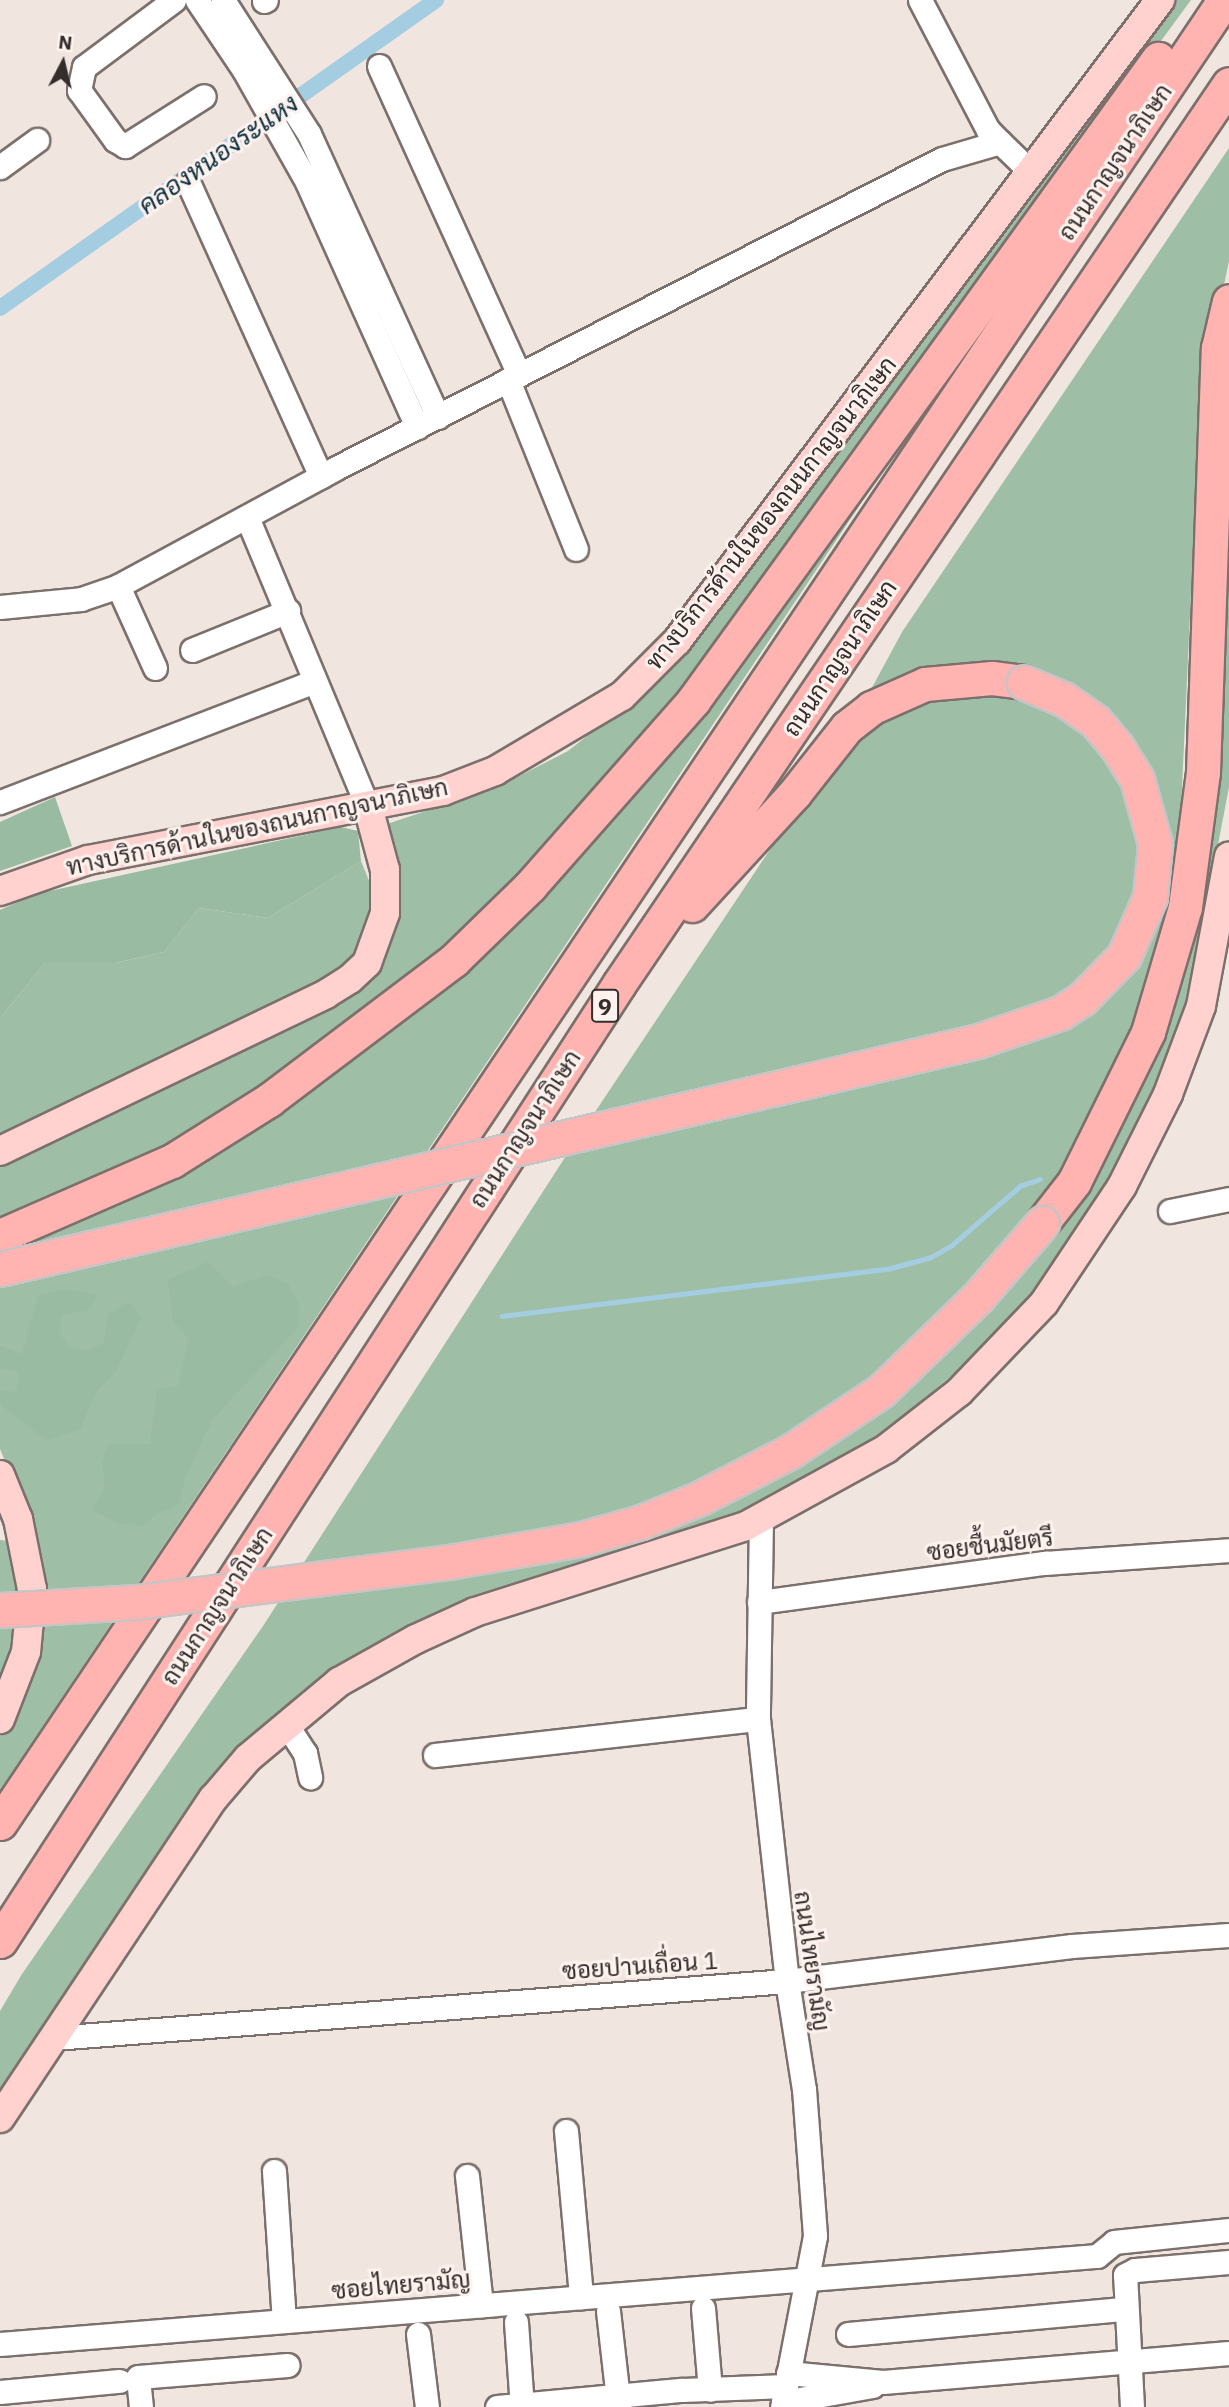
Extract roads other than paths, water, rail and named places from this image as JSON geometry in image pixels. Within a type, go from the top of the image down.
[{"type":"highway","points":[[0,1236],[172,1161],[324,1061],[454,960],[631,776],[693,701],[808,546],[1184,23],[1206,0]]},
{"type":"highway","name":"ถนนกาญจนาภิเษก","points":[[0,1823],[1224,0]]},
{"type":"highway","name":"ถนนกาญจนาภิเษก","points":[[0,1941],[619,984],[1229,84]]},
{"type":"highway","points":[[0,1610],[136,1602],[449,1562],[581,1539],[642,1522],[768,1463],[861,1405],[978,1297],[1074,1182],[1148,1032],[1185,907],[1203,772],[1218,348],[1229,301]]},
{"type":"highway","points":[[0,1269],[978,1041],[1060,1013],[1083,998],[1124,956],[1150,897],[1155,844],[1137,779],[1117,747],[1095,721],[1063,699],[1023,682],[992,678],[925,684],[871,708],[847,727],[794,794],[619,984]]},
{"type":"main road","name":"ทางบริการด้านในของถนนกาญจนาภิเษก","points":[[0,891],[39,874],[88,860],[443,791],[495,771],[572,729],[656,667],[1160,0]]},
{"type":"main road","points":[[0,1151],[326,995],[366,963],[386,913],[385,870],[368,807]]},
{"type":"main road","points":[[0,2118],[213,1799],[286,1724],[338,1682],[415,1639],[475,1612],[696,1544],[761,1518],[886,1450],[960,1392],[1044,1303],[1122,1186],[1168,1094],[1201,1006],[1229,857]]},
{"type":"main road","points":[[0,1475],[18,1519],[32,1589],[26,1652],[0,1719]]},
{"type":"street","points":[[174,0],[85,67],[79,90],[115,140],[125,146],[204,96]]},
{"type":"street","points":[[197,0],[253,64]]},
{"type":"street","points":[[223,0],[253,64],[267,86],[304,125],[327,170],[427,422]]},
{"type":"street","points":[[920,0],[988,130],[1031,172]]},
{"type":"street","points":[[379,66],[513,377],[576,549]]},
{"type":"street","points":[[267,86],[282,136],[427,422]]},
{"type":"street","points":[[0,167],[37,140]]},
{"type":"street","points":[[0,606],[81,599],[118,586],[321,476],[942,159],[1000,142]]},
{"type":"street","points":[[307,182],[327,170]]},
{"type":"street","points":[[187,182],[321,476]]},
{"type":"street","points":[[247,517],[368,807]]},
{"type":"street","points":[[118,586],[155,668]]},
{"type":"street","points":[[192,650],[288,611]]},
{"type":"street","points":[[0,794],[314,678]]},
{"type":"street","points":[[0,802],[314,678]]},
{"type":"street","points":[[1170,1211],[1229,1199]]},
{"type":"street","name":"ถนนไทยรามัญ","points":[[761,1518],[758,1719],[787,1981],[804,2089],[816,2236],[782,2395]]},
{"type":"street","name":"ซอยชื้นมัยตรี","points":[[759,1602],[1045,1563],[1229,1549]]},
{"type":"street","points":[[435,1755],[758,1719]]},
{"type":"street","points":[[286,1724],[305,1754],[310,1777]]},
{"type":"street","name":"ซอยปานเถื่อน 1","points":[[54,2038],[787,1981],[1072,1946],[1229,1935]]},
{"type":"street","points":[[566,2131],[581,2297]]},
{"type":"street","points":[[274,2171],[284,2321]]},
{"type":"street","points":[[467,2176],[481,2305]]},
{"type":"street","name":"ซอยไทยรามัญ","points":[[0,2344],[1097,2256],[1114,2242],[1229,2230]]},
{"type":"street","points":[[1132,2407],[1123,2285],[1125,2275],[1135,2270],[1229,2262]]},
{"type":"street","points":[[703,2308],[710,2390]]},
{"type":"street","points":[[848,2334],[1125,2309]]},
{"type":"street","points":[[608,2311],[618,2401]]},
{"type":"street","points":[[516,2322],[522,2406]]},
{"type":"street","points":[[418,2334],[427,2407]]},
{"type":"street","points":[[497,2407],[618,2401],[710,2390],[741,2390],[782,2395],[853,2392],[883,2382],[1229,2353]]},
{"type":"street","points":[[141,2407],[138,2377],[288,2365]]},
{"type":"street","points":[[0,2392],[119,2381]]},
{"type":"waterway","name":"คลองหนองระแหง","points":[[0,308],[436,0]]},
{"type":"waterway","points":[[502,1316],[891,1268],[929,1258],[952,1245],[1020,1186],[1040,1179]]}]
